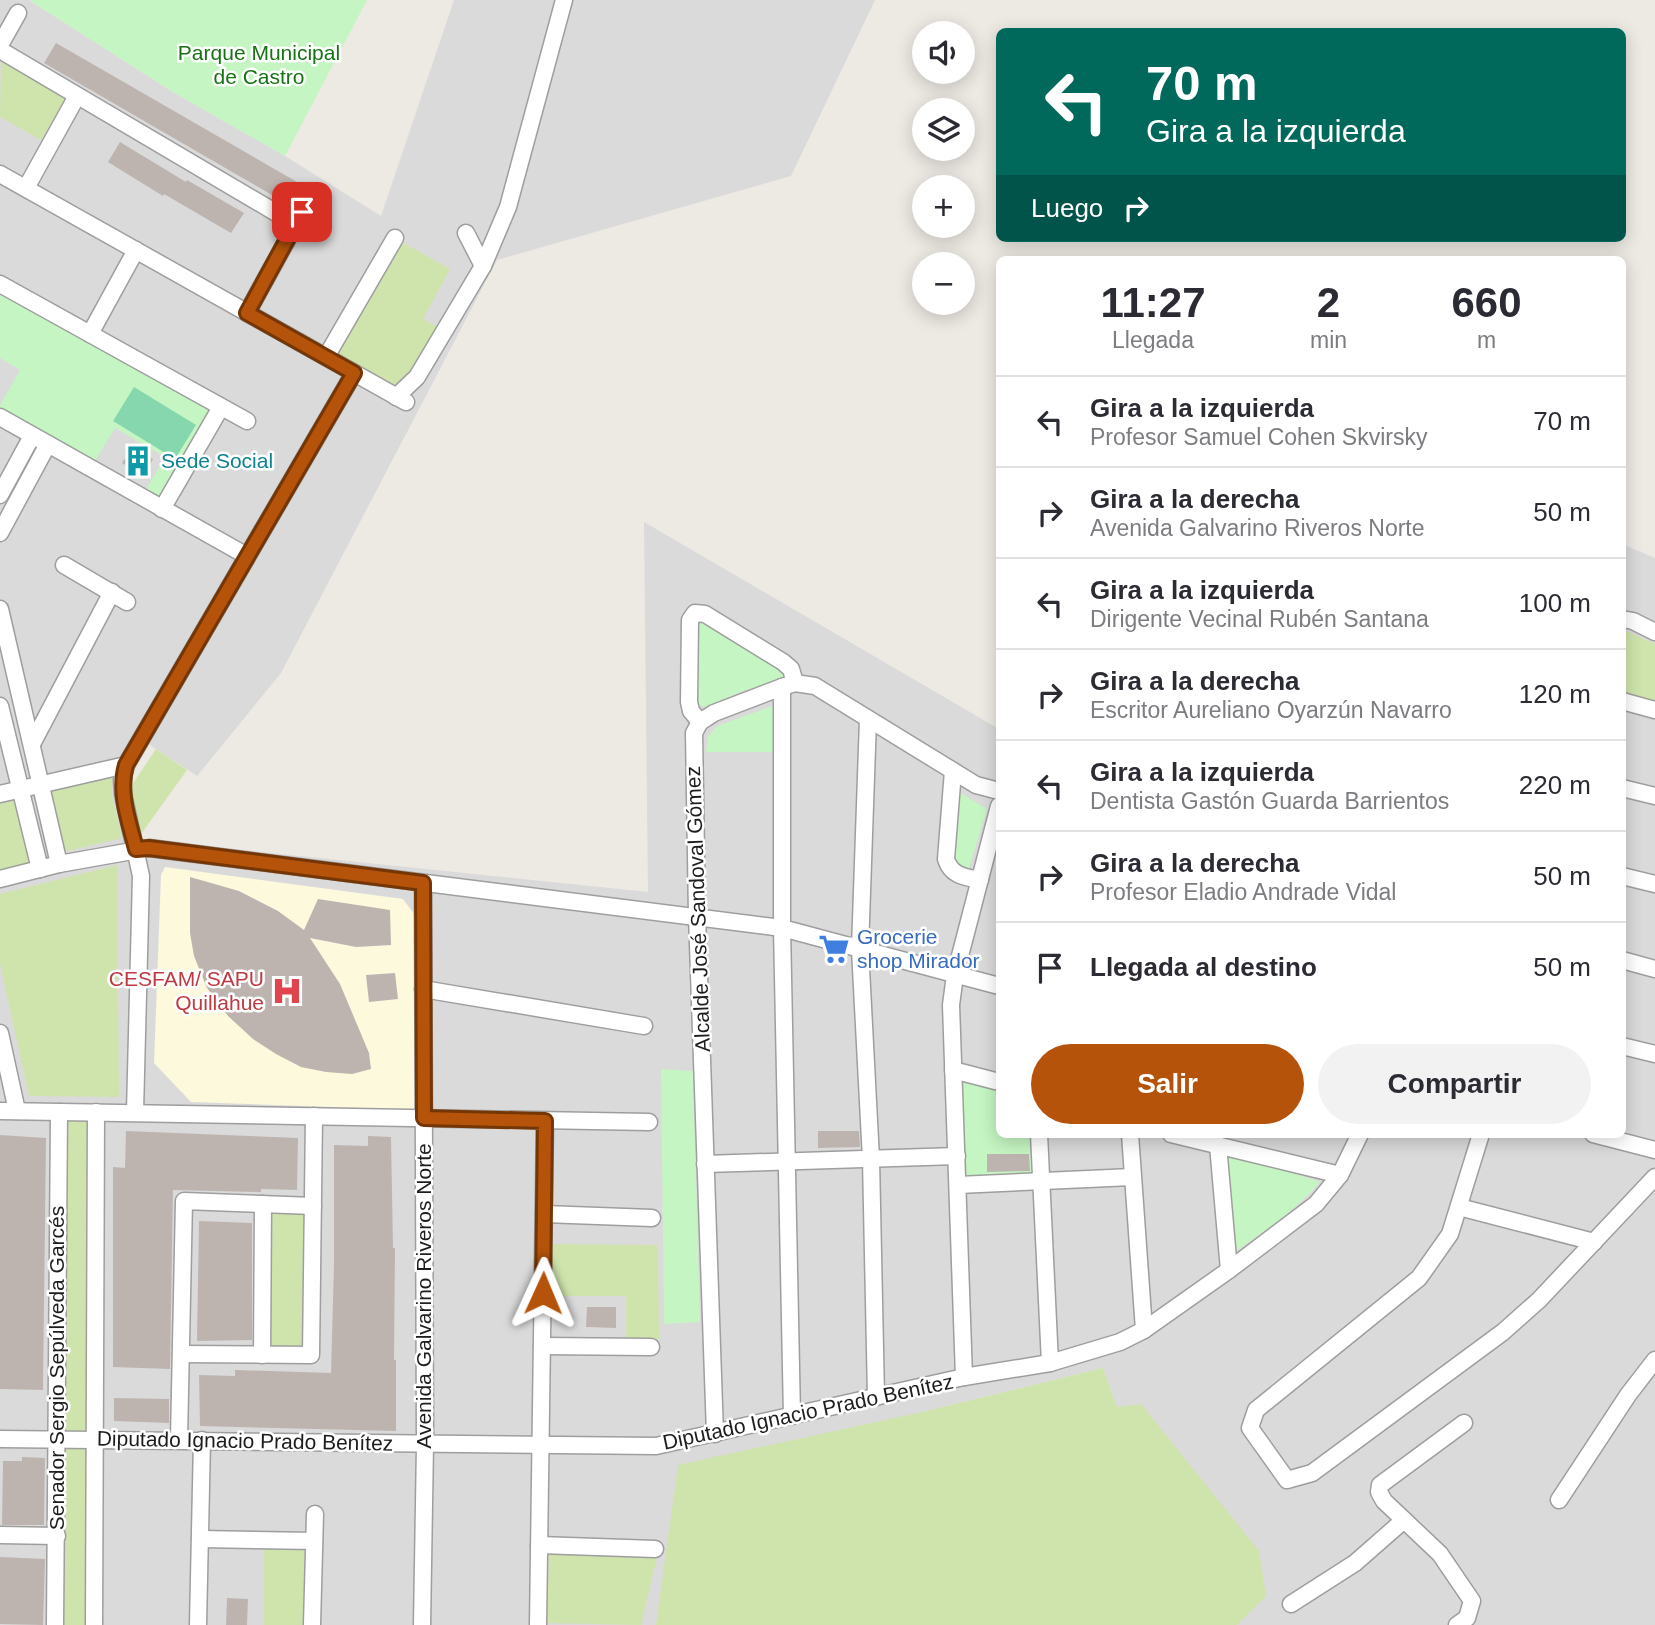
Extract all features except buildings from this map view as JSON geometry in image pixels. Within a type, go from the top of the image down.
[{"type":"street","points":[[0,174],[401,400],[483,266],[508,208],[564,0]]},
{"type":"street","points":[[0,45],[18,13]]},
{"type":"street","points":[[0,50],[295,224]]},
{"type":"street","points":[[26,188],[77,96]]},
{"type":"street","points":[[247,313],[309,200]]},
{"type":"street","points":[[466,233],[483,266]]},
{"type":"street","points":[[326,357],[395,238]]},
{"type":"street","points":[[90,334],[136,250]]},
{"type":"street","points":[[0,284],[247,421]]},
{"type":"street","points":[[135,1112],[141,890],[140,863],[123,794],[122,780],[126,765],[354,373]]},
{"type":"street","points":[[162,509],[222,407]]},
{"type":"street","points":[[0,417],[247,556]]},
{"type":"street","points":[[0,495],[32,436]]},
{"type":"street","points":[[0,533],[48,444]]},
{"type":"street","points":[[64,565],[127,602]]},
{"type":"street","points":[[32,744],[112,593]]},
{"type":"street","points":[[0,608],[60,864]]},
{"type":"street","points":[[792,1416],[782,928],[788,685],[791,669],[705,614],[695,613],[690,620],[689,702],[691,711],[701,722],[714,713],[788,685],[815,686],[953,772],[976,785],[996,790]]},
{"type":"street","points":[[1626,620],[1655,632]]},
{"type":"street","points":[[1626,702],[1655,710]]},
{"type":"street","points":[[0,706],[40,869]]},
{"type":"street","points":[[868,719],[860,949],[871,1159],[876,1397]]},
{"type":"street","name":"Alcalde José Sandoval Gómez","points":[[701,722],[694,733],[693,741],[715,1434]]},
{"type":"street","points":[[0,794],[126,765]]},
{"type":"street","points":[[953,772],[946,859],[948,866],[957,874],[980,880]]},
{"type":"street","points":[[1626,789],[1655,796]]},
{"type":"street","points":[[964,1377],[951,1005],[955,975],[996,818]]},
{"type":"street","points":[[0,879],[60,864],[149,848],[782,928],[996,985]]},
{"type":"street","points":[[1626,877],[1655,884]]},
{"type":"street","name":"Avenida Galvarino Riveros Norte","points":[[422,1625],[425,1444],[423,883]]},
{"type":"street","points":[[1626,961],[1655,969]]},
{"type":"street","points":[[423,989],[644,1026]]},
{"type":"street","points":[[0,1033],[17,1111]]},
{"type":"street","points":[[1626,1047],[1655,1054]]},
{"type":"street","points":[[953,1070],[996,1081]]},
{"type":"street","points":[[0,1111],[649,1122]]},
{"type":"street","name":"Senador Sergio Sepúlveda Garcés","points":[[55,1625],[59,1112]]},
{"type":"street","name":"Senador Sergio Sepúlveda Garcés","points":[[94,1625],[96,1112]]},
{"type":"street","points":[[181,1354],[311,1355],[314,1116]]},
{"type":"street","points":[[538,1625],[545,1121]]},
{"type":"street","points":[[1038,1138],[1050,1363]]},
{"type":"street","points":[[1130,1138],[1144,1330]]},
{"type":"street","points":[[1188,1138],[1340,1175]]},
{"type":"street","name":"Diputado Ignacio Prado Benítez","points":[[0,1439],[179,1439],[656,1447],[964,1377],[1050,1363],[1120,1342],[1144,1330],[1229,1270],[1315,1203],[1340,1175],[1358,1138]]},
{"type":"street","points":[[1480,1138],[1450,1234],[1419,1278],[1256,1410],[1250,1428],[1287,1480],[1312,1473],[1503,1332],[1539,1300],[1655,1177]]},
{"type":"street","points":[[1608,1138],[1655,1150]]},
{"type":"street","points":[[1218,1145],[1229,1270]]},
{"type":"street","points":[[705,1164],[957,1156]]},
{"type":"street","points":[[958,1185],[1132,1177]]},
{"type":"street","points":[[179,1439],[184,1201],[313,1206]]},
{"type":"street","points":[[262,1355],[263,1204]]},
{"type":"street","points":[[1458,1207],[1594,1242]]},
{"type":"street","points":[[544,1214],[652,1218]]},
{"type":"street","points":[[542,1346],[651,1347]]},
{"type":"street","points":[[1559,1500],[1628,1395],[1655,1360]]},
{"type":"street","points":[[1457,1625],[1467,1618],[1472,1601],[1440,1554],[1384,1501],[1379,1492],[1380,1485],[1464,1423]]},
{"type":"street","points":[[198,1625],[202,1440]]},
{"type":"street","points":[[313,1625],[315,1514]]},
{"type":"street","points":[[1290,1604],[1355,1563],[1404,1520]]},
{"type":"street","points":[[0,1535],[57,1536]]},
{"type":"street","points":[[200,1539],[314,1541]]},
{"type":"street","points":[[539,1545],[655,1549]]},
{"type":"shaded area","points":[[0,0],[29,0],[173,92],[285,156],[381,216],[454,0],[875,0],[791,176],[497,260],[281,673],[197,776],[147,743],[128,781],[137,839],[648,892],[644,522],[996,727],[996,1138],[1626,1138],[1626,546],[1655,558],[1655,1625],[1237,1625],[1266,1596],[1117,1408],[1103,1368],[922,1412],[656,1625],[0,1625]]},
{"type":"shaded area","name":"CESFAM/ SAPU Quillahue","points":[[165,867],[403,899],[418,919],[418,1110],[191,1102],[154,1063],[161,875]]},
{"type":"green space","name":"Parque Municipal de Castro","points":[[29,0],[367,0],[285,156],[173,92]]},
{"type":"green space","points":[[1,61],[66,99],[41,140],[0,117]]},
{"type":"green space","points":[[400,241],[450,269],[423,319],[439,328],[414,374],[393,387],[332,355]]},
{"type":"green space","points":[[0,290],[215,409],[160,502],[144,493],[165,457],[115,428],[93,464],[0,411],[0,405],[20,370],[0,358]]},
{"type":"green space","points":[[134,387],[196,425],[175,459],[113,421]]},
{"type":"green space","points":[[706,621],[787,671],[791,680],[745,690],[706,707],[698,705],[694,699],[697,623]]},
{"type":"green space","points":[[1626,631],[1655,644],[1655,705],[1626,698]]},
{"type":"green space","points":[[775,705],[774,752],[706,752],[708,737],[717,726]]},
{"type":"green space","points":[[156,749],[187,770],[141,834],[130,788]]},
{"type":"green space","points":[[112,774],[112,795],[122,838],[63,852],[50,792]]},
{"type":"green space","points":[[959,792],[987,809],[967,874],[953,861]]},
{"type":"green space","points":[[15,797],[32,864],[0,872],[0,800]]},
{"type":"green space","points":[[117,865],[119,1097],[29,1096],[0,964],[0,894]]},
{"type":"green space","points":[[661,1069],[693,1071],[700,1322],[664,1324]]},
{"type":"green space","points":[[955,1071],[996,1082],[996,1138],[1038,1138],[1040,1179],[959,1184]]},
{"type":"green space","points":[[63,1117],[91,1117],[89,1625],[59,1625]]},
{"type":"green space","points":[[1224,1151],[1320,1182],[1268,1229],[1233,1253]]},
{"type":"green space","points":[[271,1212],[305,1213],[303,1348],[270,1347]]},
{"type":"green space","points":[[552,1244],[658,1245],[659,1339],[626,1339],[626,1296],[551,1296]]},
{"type":"green space","points":[[1103,1368],[1117,1407],[1141,1404],[1259,1551],[1266,1596],[1237,1625],[656,1625],[678,1465],[922,1412]]},
{"type":"green space","points":[[264,1547],[305,1548],[304,1625],[264,1625]]},
{"type":"green space","points":[[549,1554],[657,1557],[641,1625],[547,1623]]},
{"type":"place","name":"Sede Social","points":[[138,461]]},
{"type":"place","name":"Grocerie shop Mirador","points":[[834,949]]},
{"type":"place","name":"CESFAM/ SAPU Quillahue","points":[[287,991]]},
{"type":"route","points":[[302,212],[247,313],[354,373],[126,765],[122,780],[123,794],[136,849],[149,848],[423,883],[424,1118],[545,1121],[543,1293]]}]
